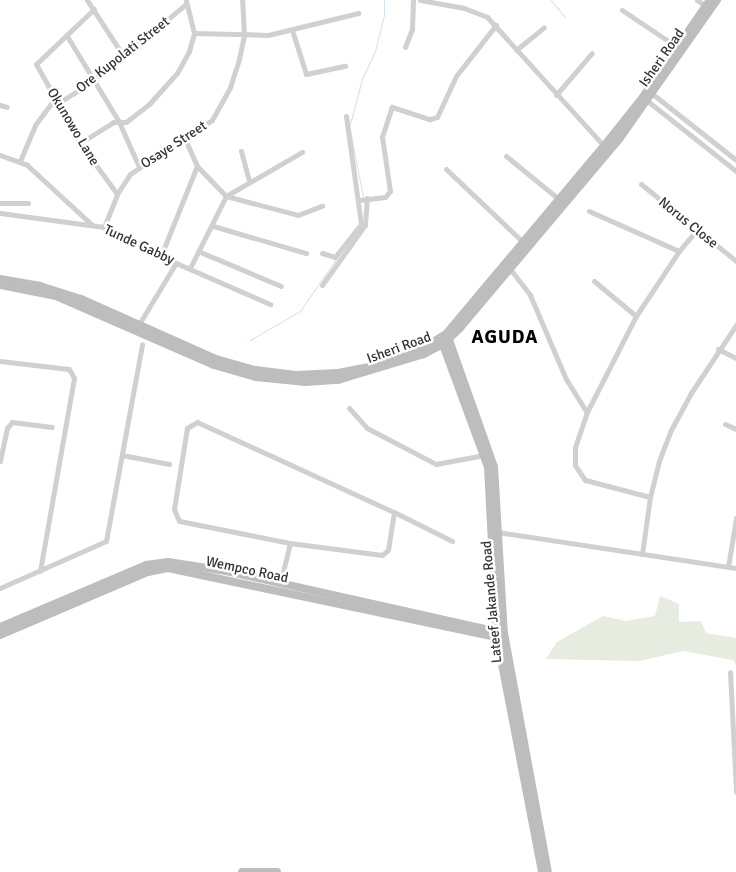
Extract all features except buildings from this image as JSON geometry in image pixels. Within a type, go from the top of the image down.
[{"type":"main road","name":"Isheri Road","points":[[0,285],[58,294],[214,365],[235,372],[285,381],[323,381],[356,376],[424,354],[464,323],[510,269],[648,96],[717,0]]},
{"type":"main road","name":"Isheri Road","points":[[680,50],[708,3]]},
{"type":"main road","name":"Isheri Road","points":[[0,279],[58,294],[139,324],[237,366],[296,375],[338,373],[370,367],[445,339],[604,146],[648,96]]},
{"type":"main road","points":[[462,377],[456,341],[464,323]]},
{"type":"main road","name":"Lateef Jakande Road","points":[[445,339],[462,377],[494,467],[500,635],[542,872]]},
{"type":"main road","name":"Lateef Jakande Road","points":[[445,339],[484,455],[491,488],[496,532],[496,619],[548,872]]},
{"type":"main road","name":"Wempco Road","points":[[0,627],[146,565],[168,562],[500,635]]},
{"type":"main road","name":"Wempco Road","points":[[0,635],[159,569],[188,570],[280,584],[500,635]]},
{"type":"main road","points":[[483,631],[496,619]]},
{"type":"main road","points":[[242,872],[278,872]]},
{"type":"street","points":[[88,0],[124,57]]},
{"type":"street","name":"Osaye Street","points":[[104,227],[117,194],[139,167],[206,127],[221,105],[236,72],[244,35],[242,0]]},
{"type":"street","points":[[405,47],[412,29],[414,0]]},
{"type":"street","points":[[420,0],[474,10],[496,25],[556,95],[604,146]]},
{"type":"street","points":[[697,0],[708,3]]},
{"type":"street","points":[[80,143],[118,122],[126,122],[150,103],[177,73],[189,51],[194,33],[186,2]]},
{"type":"street","name":"Ore Kupolati Street","points":[[57,101],[92,82],[124,57],[186,2]]},
{"type":"street","points":[[94,9],[67,36],[92,82],[118,122],[139,167]]},
{"type":"street","points":[[622,10],[680,50]]},
{"type":"street","points":[[194,33],[244,35],[292,30],[358,13]]},
{"type":"street","points":[[363,199],[385,197],[390,191],[382,137],[392,107],[430,119],[437,117],[456,76],[496,25]]},
{"type":"street","points":[[516,50],[544,27]]},
{"type":"street","points":[[292,30],[306,74],[345,66]]},
{"type":"street","name":"Okunowo Lane","points":[[67,36],[40,58],[36,64],[80,143],[117,194]]},
{"type":"street","points":[[556,95],[592,53]]},
{"type":"street","points":[[648,96],[689,123],[736,160]]},
{"type":"street","points":[[648,96],[684,130],[736,171]]},
{"type":"street","points":[[20,161],[35,125],[57,101]]},
{"type":"street","points":[[0,105],[7,107]]},
{"type":"street","points":[[322,285],[366,225],[363,199],[346,116]]},
{"type":"street","points":[[684,130],[689,123]]},
{"type":"street","points":[[185,140],[197,166],[226,196],[298,214],[322,206]]},
{"type":"street","points":[[240,151],[249,181]]},
{"type":"street","points":[[190,268],[213,226],[226,196],[302,152]]},
{"type":"street","points":[[0,154],[20,161],[92,226]]},
{"type":"street","points":[[506,156],[560,200]]},
{"type":"street","points":[[162,253],[197,166]]},
{"type":"street","points":[[446,168],[524,243]]},
{"type":"street","name":"Norus Close","points":[[641,184],[696,231],[736,261]]},
{"type":"street","points":[[322,253],[335,256],[346,246],[361,224],[363,199]]},
{"type":"street","points":[[0,204],[28,203]]},
{"type":"street","points":[[589,212],[679,251]]},
{"type":"street","name":"Tunde Gabby","points":[[0,213],[104,227],[162,253],[176,263],[270,304]]},
{"type":"street","points":[[213,226],[306,253]]},
{"type":"street","points":[[650,497],[586,480],[578,473],[575,447],[587,412],[636,316],[679,251],[696,231]]},
{"type":"street","points":[[198,251],[281,286]]},
{"type":"street","points":[[139,324],[176,263]]},
{"type":"street","points":[[510,269],[530,295],[566,379],[587,412]]},
{"type":"street","points":[[594,281],[636,316]]},
{"type":"street","points":[[642,554],[650,497],[659,461],[671,430],[718,349],[736,325]]},
{"type":"street","points":[[0,588],[106,541],[142,344]]},
{"type":"street","points":[[718,349],[736,358]]},
{"type":"street","points":[[0,361],[69,369],[74,378],[40,571]]},
{"type":"street","points":[[349,408],[366,428],[436,464],[484,455]]},
{"type":"street","points":[[0,461],[6,428],[12,422],[52,427]]},
{"type":"street","points":[[394,512],[388,550],[382,556],[290,542],[179,521],[174,509],[189,424],[197,422],[394,512],[452,541]]},
{"type":"street","points":[[725,424],[736,429]]},
{"type":"street","points":[[122,455],[169,464]]},
{"type":"street","points":[[728,567],[736,518]]},
{"type":"street","points":[[496,532],[736,568]]},
{"type":"street","points":[[280,584],[290,542]]},
{"type":"street","points":[[730,672],[736,792]]},
{"type":"shaded area","points":[[660,596],[679,604],[679,622],[701,621],[706,633],[736,638],[736,665],[733,660],[683,651],[639,661],[546,659],[557,642],[603,616],[626,621],[655,616]]},
{"type":"waterway","points":[[350,124],[362,79],[375,51],[384,15],[384,0]]},
{"type":"waterway","points":[[551,0],[565,17]]},
{"type":"waterway","points":[[350,130],[363,197]]},
{"type":"waterway","points":[[250,340],[300,311],[336,259]]},
{"type":"district","name":"AGUDA","points":[[505,338]]}]
